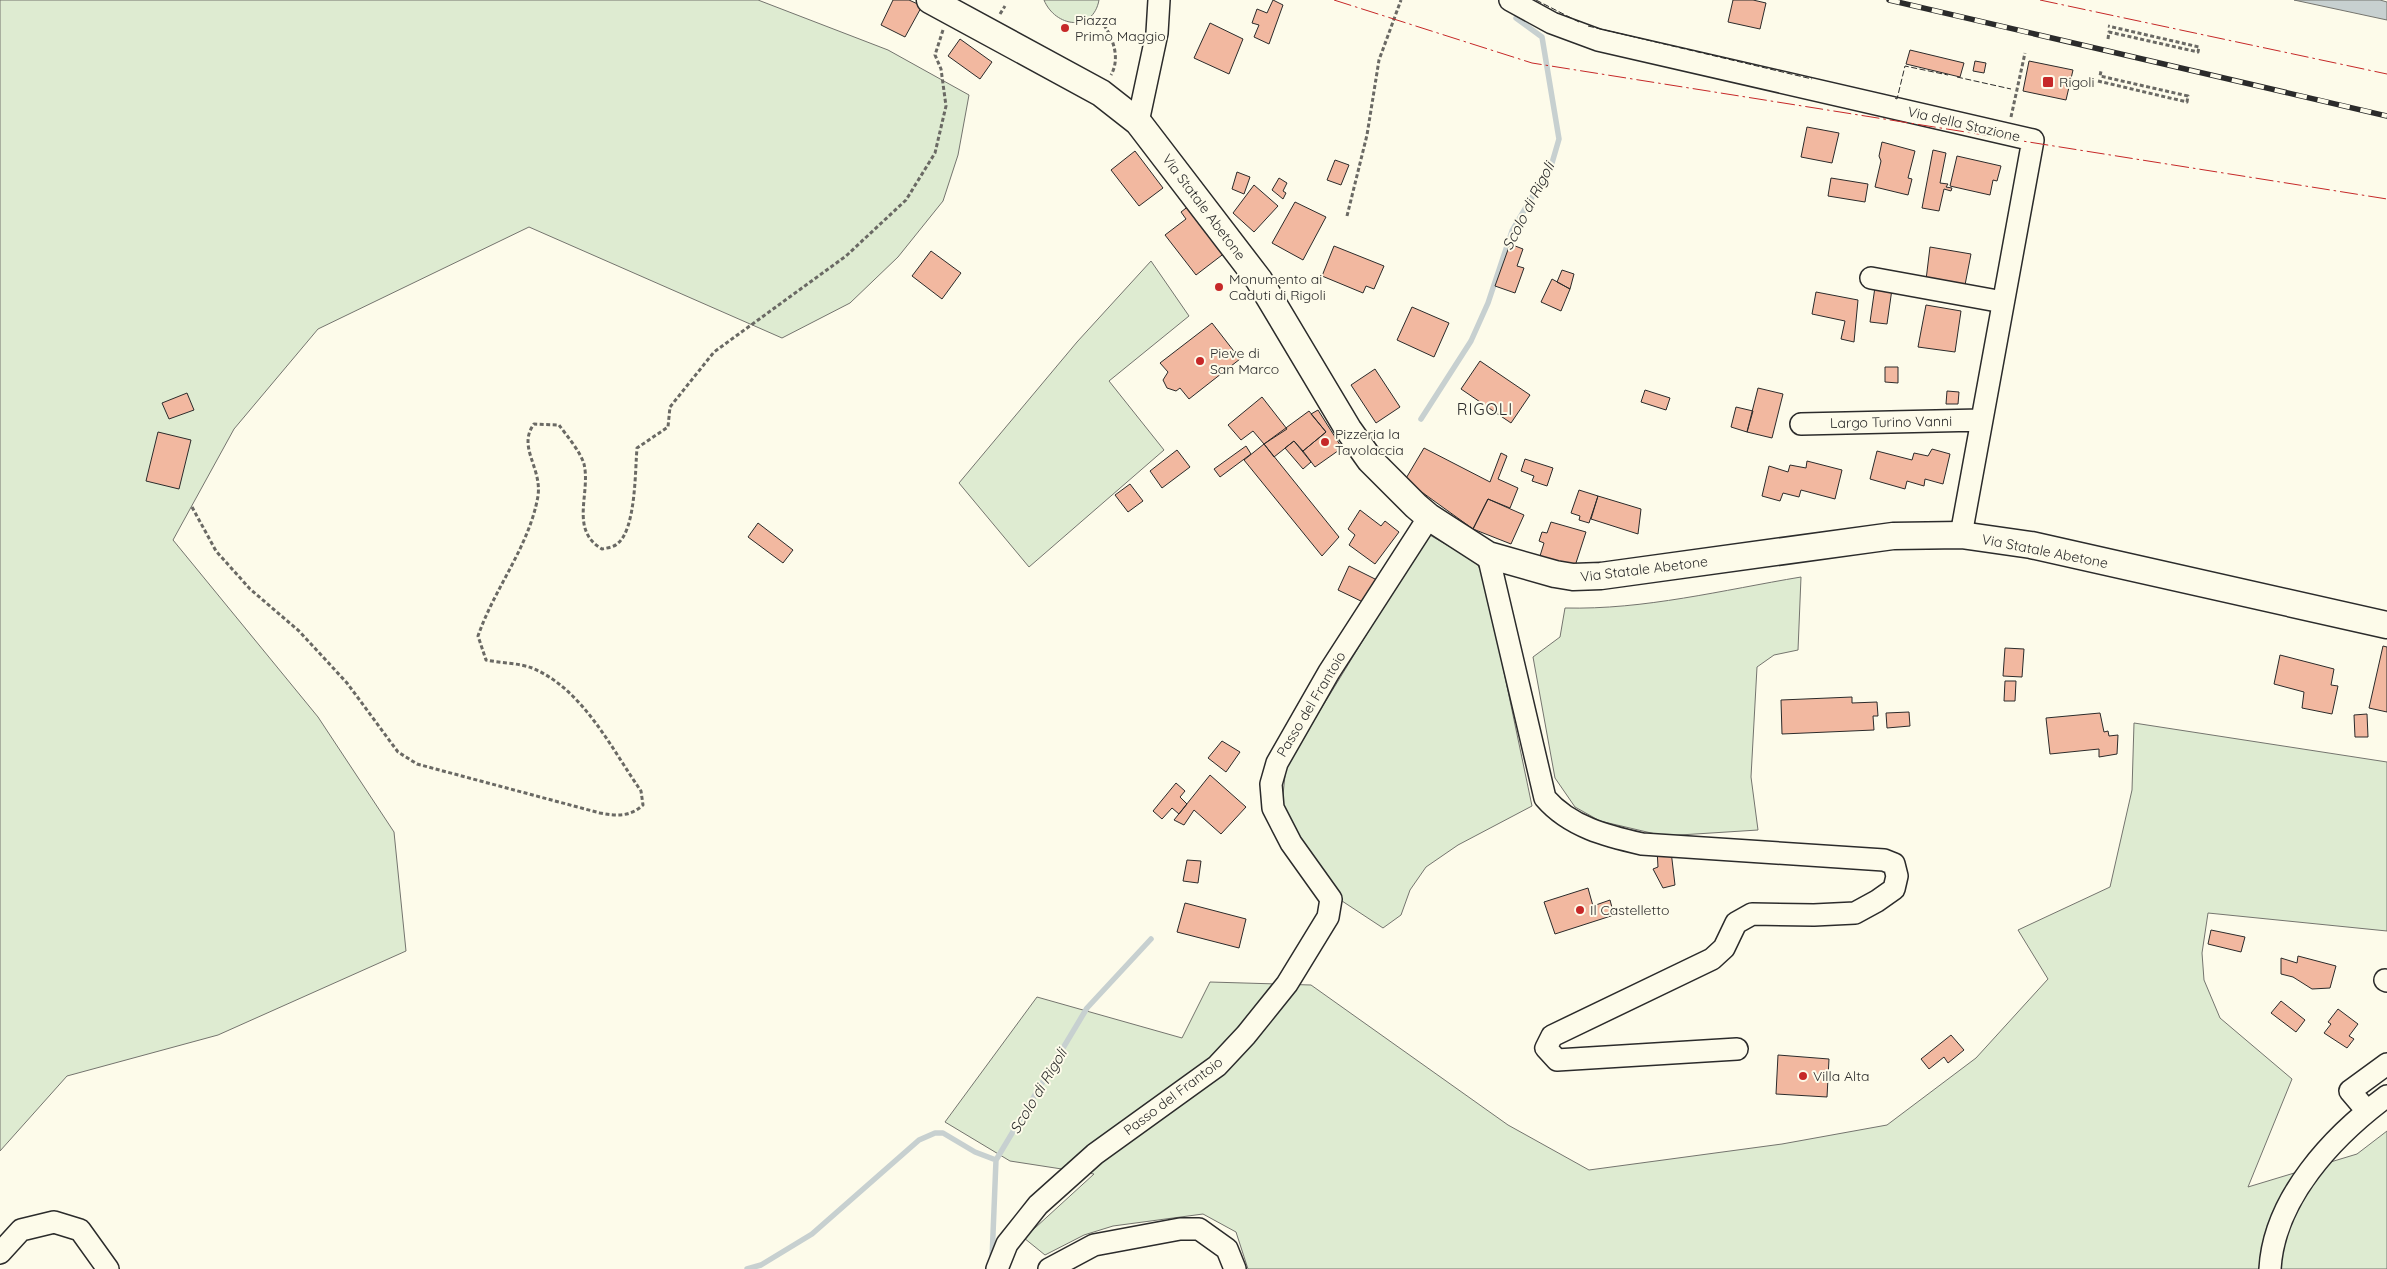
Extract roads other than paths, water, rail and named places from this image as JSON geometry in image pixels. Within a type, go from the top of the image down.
[{"type":"main road","name":"Via Statale Abetone","points":[[930,0],[1101,93],[1138,122],[1259,280],[1348,429],[1370,460],[1391,484],[1429,517],[1488,554],[1555,574],[1573,577],[1601,576],[1893,536],[1961,535],[2031,545],[2387,625]]},
{"type":"street","points":[[1138,122],[1157,33],[1159,0]]},
{"type":"street","name":"Via della Stazione","points":[[1510,0],[1552,23],[1598,40],[2033,140],[1961,535]]},
{"type":"street","points":[[1870,278],[2003,302]]},
{"type":"street","name":"Largo Turino Vanni","points":[[1801,424],[1981,420]]},
{"type":"street","name":"Passo del Frantoio","points":[[997,1269],[1007,1244],[1038,1205],[1095,1154],[1217,1066],[1246,1035],[1287,984],[1328,917],[1331,899],[1291,843],[1273,808],[1271,784],[1276,762],[1329,672],[1429,517]]},
{"type":"street","points":[[1488,554],[1546,798],[1554,808],[1575,822],[1604,835],[1642,844],[1884,860],[1894,864],[1897,876],[1894,888],[1877,902],[1856,913],[1814,915],[1752,914],[1736,923],[1724,948],[1712,959],[1552,1036],[1546,1048],[1556,1060],[1737,1049]]},
{"type":"street","points":[[2367,1110],[2350,1091],[2387,1064]]},
{"type":"street","points":[[2270,1269],[2271,1251],[2279,1224],[2307,1176],[2333,1142],[2367,1110],[2387,1096]]},
{"type":"street","points":[[0,1253],[22,1230],[54,1222],[80,1230],[108,1269]]},
{"type":"street","points":[[1049,1269],[1094,1245],[1180,1229],[1199,1229],[1227,1249],[1235,1269]]},
{"type":"waterway","name":"Scolo di Rigoli","points":[[1421,419],[1471,341],[1488,303],[1512,231],[1552,163],[1559,139],[1542,37],[1516,18]]},
{"type":"waterway","name":"Scolo di Rigoli","points":[[992,1259],[996,1160],[1087,1008],[1151,939]]},
{"type":"waterway","points":[[747,1269],[761,1265],[812,1234],[919,1140],[935,1133],[943,1133],[975,1152],[996,1160]]},
{"type":"railway","points":[[1889,0],[2387,116]]},
{"type":"place","name":"Piazza Primo Maggio","points":[[1065,28]]},
{"type":"place","name":"Rigoli","points":[[2048,82]]},
{"type":"place","name":"Monumento ai Caduti di Rigoli","points":[[1219,287]]},
{"type":"place","name":"Pieve di San Marco","points":[[1200,361]]},
{"type":"place","name":"Pizzeria la Tavolaccia","points":[[1325,442]]},
{"type":"place","name":"Il Castelletto","points":[[1580,910]]},
{"type":"place","name":"Villa Alta","points":[[1803,1076]]},
{"type":"district","name":"RIGOLI","points":[[1485,409]]}]
